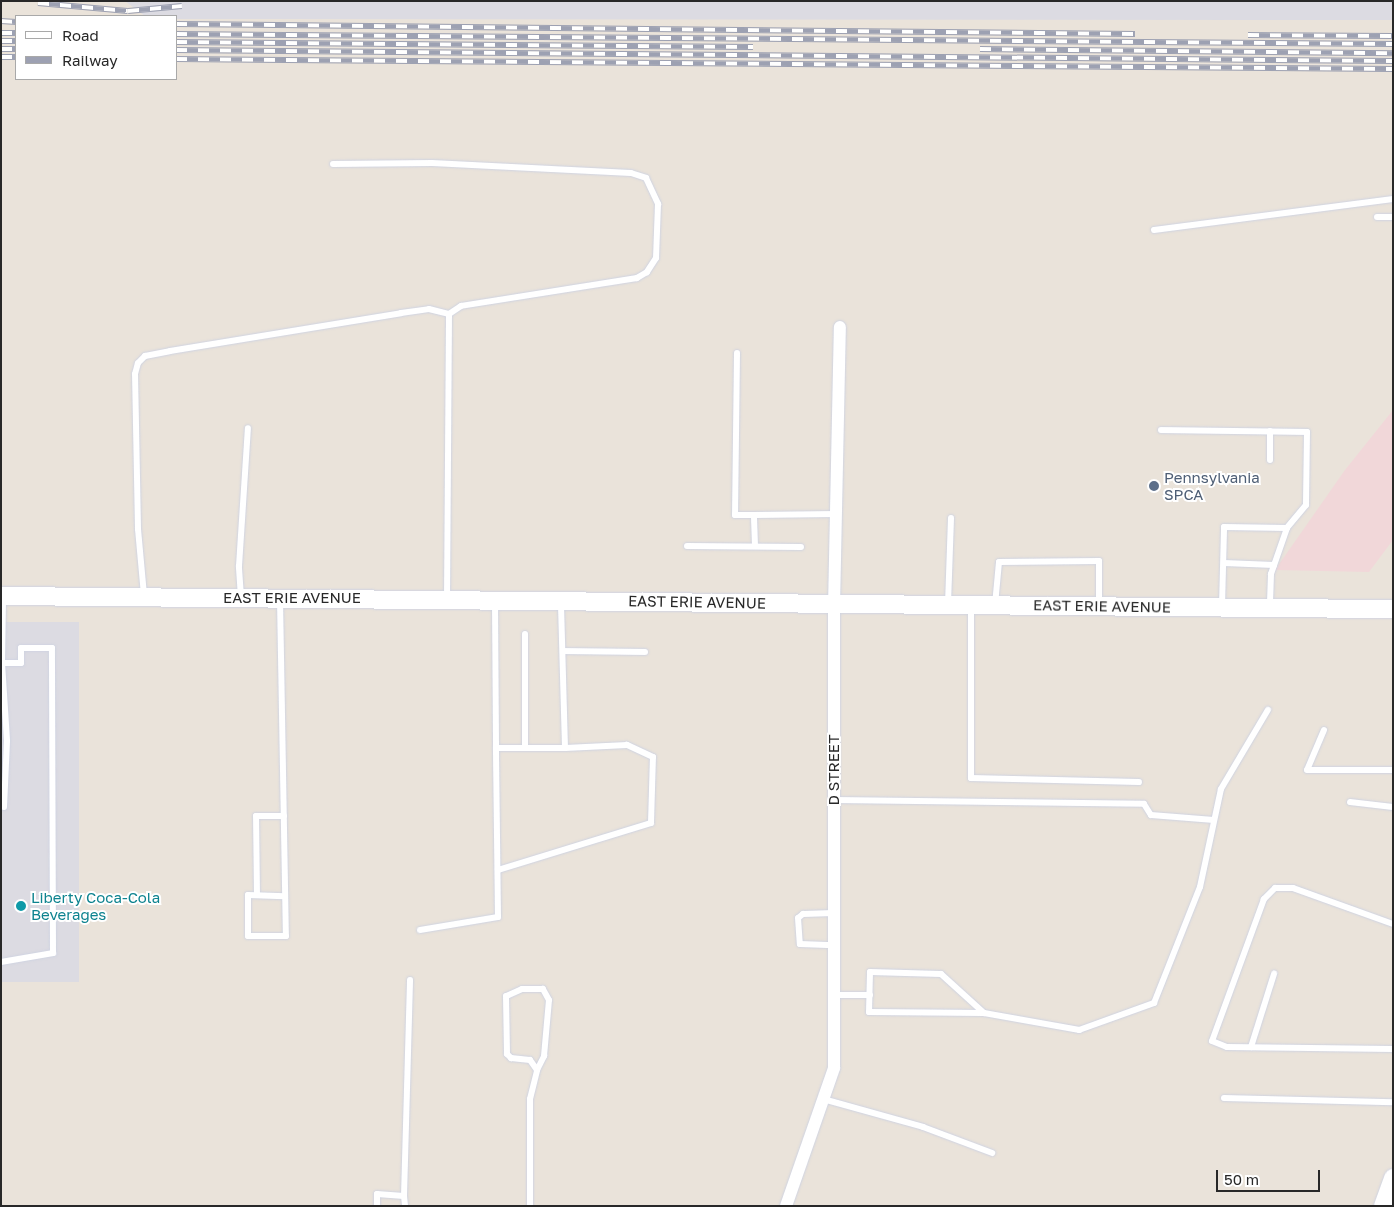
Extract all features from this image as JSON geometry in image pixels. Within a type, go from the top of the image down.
[{"type":"main road","name":"EAST ERIE AVENUE","points":[[2,596],[1393,609]]},
{"type":"main road","points":[[1383,1206],[1393,1178]]},
{"type":"street","name":"D STREET","points":[[786,1206],[834,1068],[834,603],[840,327]]},
{"type":"lane","points":[[144,597],[138,519],[135,374],[138,362],[145,356],[429,309],[449,314],[461,306],[621,282],[647,272],[656,258],[658,204],[646,178],[591,169],[432,163],[333,164]]},
{"type":"lane","points":[[1154,230],[1393,199]]},
{"type":"lane","points":[[1376,217],[1393,217]]},
{"type":"lane","points":[[447,600],[449,314]]},
{"type":"lane","points":[[737,353],[735,514],[836,514]]},
{"type":"lane","points":[[241,598],[239,566],[248,428]]},
{"type":"lane","points":[[1161,430],[1307,432],[1306,505],[1287,528],[1274,565],[1270,608]]},
{"type":"lane","points":[[1270,431],[1270,460]]},
{"type":"lane","points":[[754,515],[755,546]]},
{"type":"lane","points":[[948,604],[951,518]]},
{"type":"lane","points":[[1222,607],[1224,527],[1287,528]]},
{"type":"lane","points":[[687,546],[801,547]]},
{"type":"lane","points":[[995,605],[999,562],[1099,561],[1099,606]]},
{"type":"lane","points":[[1224,563],[1274,565]]},
{"type":"lane","points":[[2,596],[2,663],[7,741],[4,807]]},
{"type":"lane","points":[[280,598],[286,936],[248,936],[248,895],[285,896]]},
{"type":"lane","points":[[420,930],[498,916],[495,600]]},
{"type":"lane","points":[[561,601],[565,748]]},
{"type":"lane","points":[[971,605],[971,778],[1139,782]]},
{"type":"lane","points":[[525,634],[525,748]]},
{"type":"lane","points":[[1,962],[53,954],[52,648],[21,648],[21,663],[2,663]]},
{"type":"lane","points":[[563,652],[645,652]]},
{"type":"lane","points":[[984,1013],[941,974],[870,972],[869,1012],[984,1013],[1079,1030],[1154,1003],[1200,886],[1221,789],[1268,710]]},
{"type":"lane","points":[[1324,730],[1307,770],[1393,770]]},
{"type":"lane","points":[[496,748],[565,748],[627,745],[653,757],[651,823],[498,870]]},
{"type":"lane","points":[[834,800],[1144,804],[1150,815],[1214,820]]},
{"type":"lane","points":[[1350,802],[1393,807]]},
{"type":"lane","points":[[257,895],[256,816],[284,816]]},
{"type":"lane","points":[[1393,924],[1293,888],[1276,888],[1264,899],[1212,1041],[1227,1047],[1393,1049]]},
{"type":"lane","points":[[834,913],[802,914],[798,918],[800,944],[834,945]]},
{"type":"lane","points":[[1250,1047],[1274,974]]},
{"type":"lane","points":[[404,1206],[410,980]]},
{"type":"lane","points":[[530,1206],[530,1099],[537,1070],[544,1056],[549,1000],[543,989],[522,989],[506,996],[507,1054],[530,1060],[537,1070]]},
{"type":"lane","points":[[834,995],[870,995]]},
{"type":"lane","points":[[1224,1098],[1393,1102]]},
{"type":"lane","points":[[823,1099],[914,1124],[992,1153]]},
{"type":"lane","points":[[377,1206],[377,1194],[404,1196]]},
{"type":"shaded area","points":[[125,1],[1393,1],[1393,20],[178,19],[178,15],[144,15]]},
{"type":"shaded area","points":[[1393,410],[1393,540],[1369,572],[1275,570],[1345,470]]},
{"type":"shaded area","points":[[1,622],[79,622],[79,982],[1,982]]},
{"type":"railway","points":[[38,3],[128,11],[182,6]]},
{"type":"railway","points":[[1,21],[15,22]]},
{"type":"railway","points":[[178,24],[1135,34]]},
{"type":"railway","points":[[1,33],[15,33]]},
{"type":"railway","points":[[178,34],[1393,44]]},
{"type":"railway","points":[[1248,35],[1393,36]]},
{"type":"railway","points":[[1,41],[15,41]]},
{"type":"railway","points":[[178,42],[753,47]]},
{"type":"railway","points":[[1,49],[15,49]]},
{"type":"railway","points":[[980,49],[1393,53]]},
{"type":"railway","points":[[178,50],[1393,61]]},
{"type":"railway","points":[[1,57],[15,57]]},
{"type":"railway","points":[[178,59],[1393,69]]},
{"type":"place","name":"Pennsylvania SPCA","points":[[1154,486]]},
{"type":"place","name":"Liberty Coca-Cola Beverages","points":[[21,906]]}]
